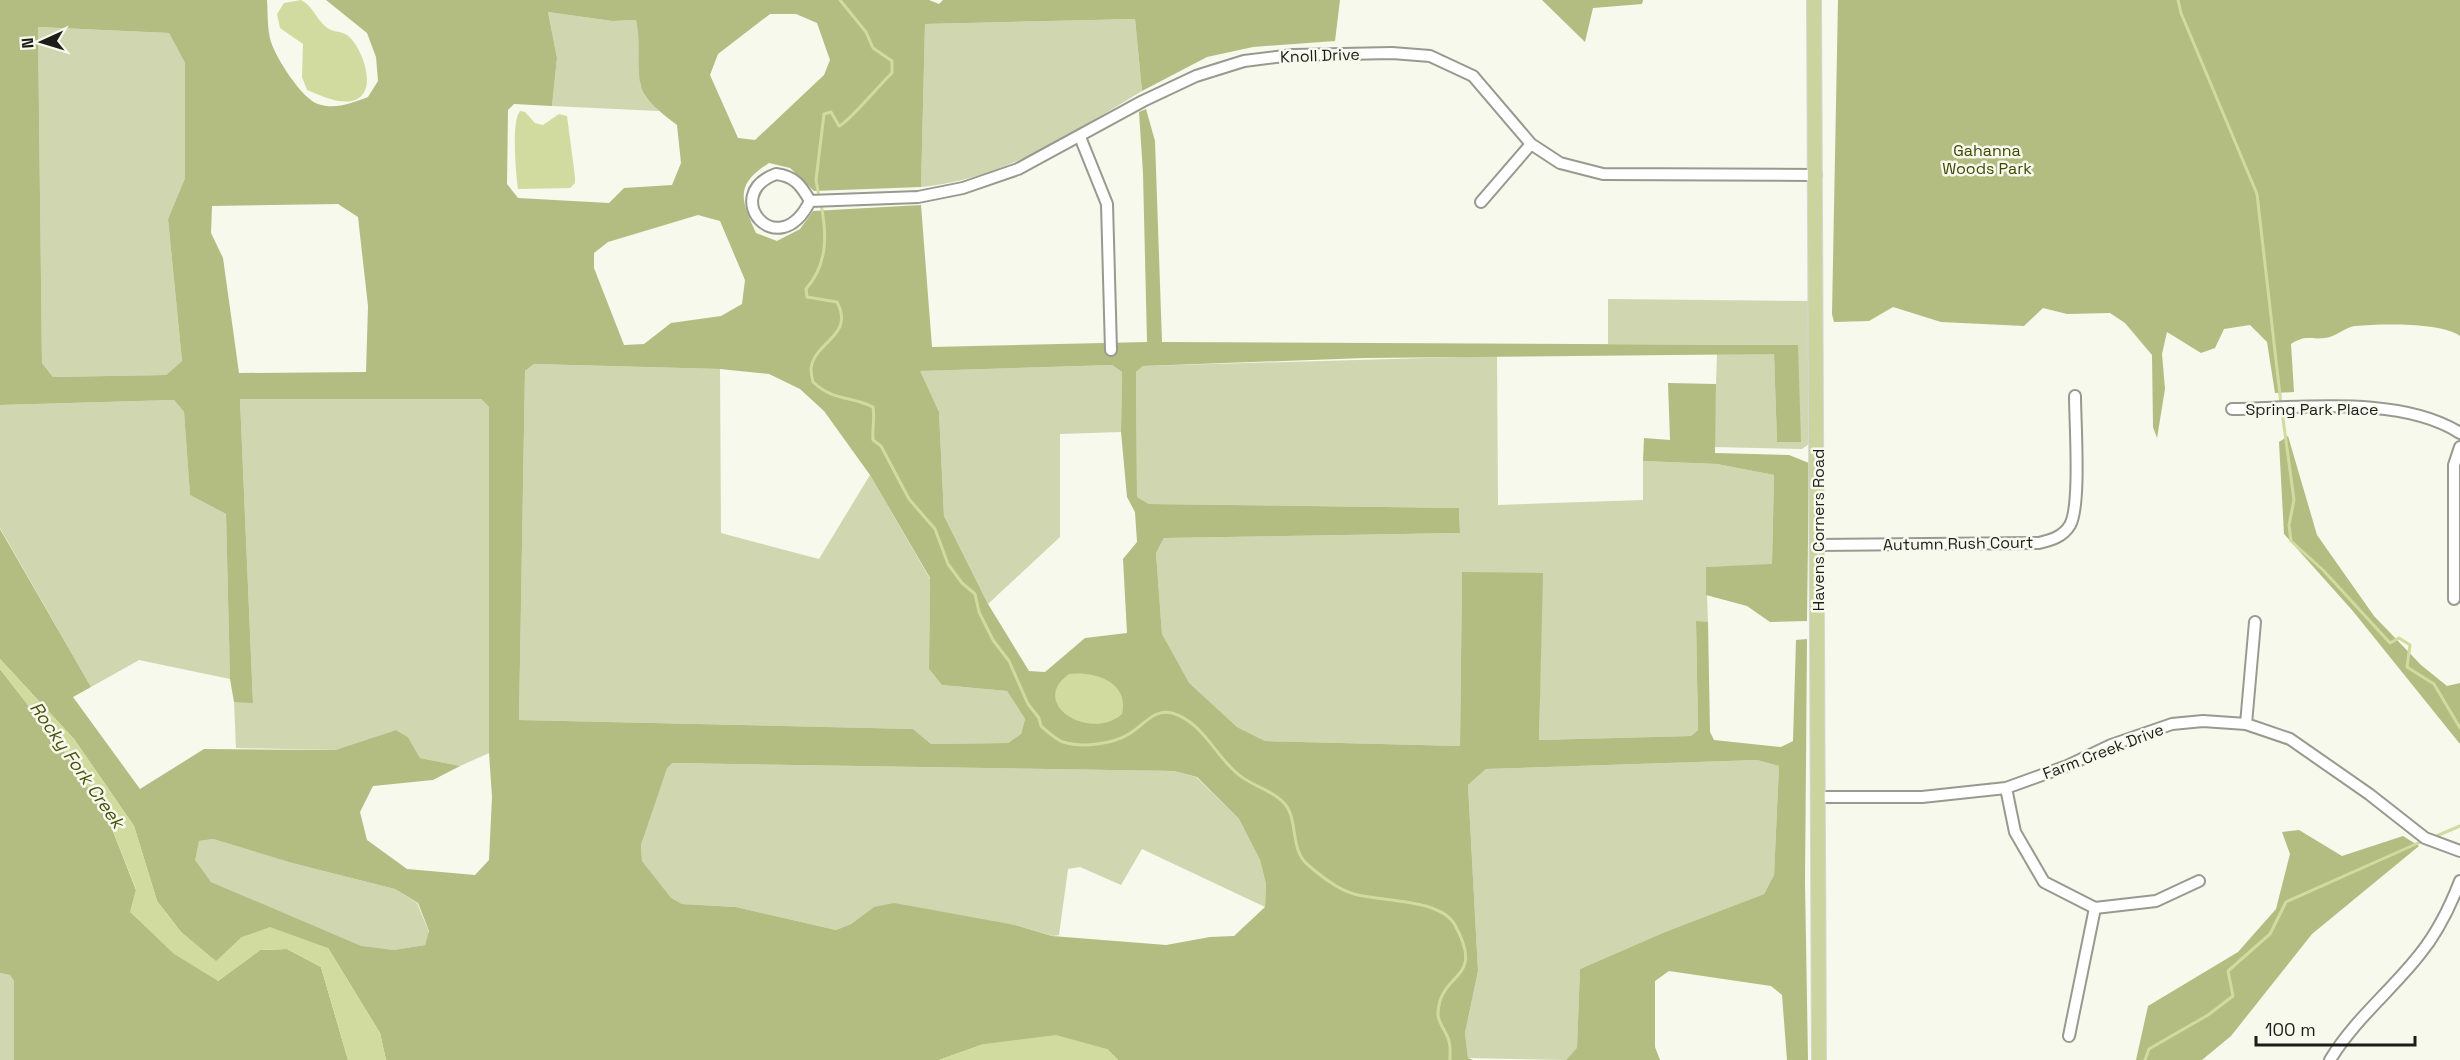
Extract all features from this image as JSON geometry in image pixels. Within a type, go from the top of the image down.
[{"type":"main road","name":"Havens Corners Road","points":[[1815,0],[1819,1060]]},
{"type":"street","name":"Knoll Drive","points":[[810,201],[918,196],[963,188],[1018,169],[1080,137],[1143,100],[1196,76],[1244,61],[1293,55],[1392,53],[1430,56],[1473,76],[1531,144],[1560,164],[1603,174],[1816,175]]},
{"type":"street","points":[[1080,137],[1107,204],[1111,350]]},
{"type":"street","points":[[1481,202],[1531,144]]},
{"type":"street","points":[[776,174],[789,176],[802,186],[810,201],[802,217],[788,228],[773,228],[759,221],[753,211],[752,200],[755,189],[764,179],[776,174]]},
{"type":"street","name":"Autumn Rush Court","points":[[1818,545],[2039,543],[2057,538],[2070,525],[2075,507],[2075,396]]},
{"type":"street","name":"Spring Park Place","points":[[2232,409],[2392,409],[2448,426],[2460,433]]},
{"type":"street","points":[[2454,599],[2454,465],[2460,447]]},
{"type":"street","points":[[2246,724],[2255,622]]},
{"type":"street","name":"Farm Creek Drive","points":[[1819,797],[1922,796],[2006,788],[2067,766],[2110,745],[2172,724],[2204,721],[2246,724],[2290,739],[2369,794],[2425,838],[2460,851]]},
{"type":"street","points":[[2006,788],[2015,832],[2044,882],[2095,908],[2156,901],[2199,881]]},
{"type":"street","points":[[2330,1060],[2344,1036],[2421,953],[2449,908],[2460,881]]},
{"type":"street","points":[[2070,1036],[2095,908]]},
{"type":"shaded area","points":[[548,12],[612,21],[636,20],[640,36],[640,85],[659,111],[552,106],[557,58]]},
{"type":"shaded area","points":[[1135,19],[1142,91],[1037,152],[981,175],[921,187],[925,24]]},
{"type":"shaded area","points":[[38,27],[169,33],[185,63],[185,178],[168,219],[182,361],[166,375],[53,377],[42,363]]},
{"type":"shaded area","points":[[1608,299],[1811,301],[1809,444],[1802,449],[1714,447],[1717,353],[1774,354],[1777,442],[1798,345],[1608,344]]},
{"type":"shaded area","points":[[1497,356],[1498,505],[1643,500],[1643,461],[1717,464],[1774,475],[1772,565],[1706,567],[1708,622],[1696,622],[1698,730],[1691,736],[1539,740],[1542,573],[1462,573],[1460,746],[1265,741],[1237,727],[1188,683],[1162,634],[1156,553],[1164,538],[1460,533],[1459,508],[1149,504],[1137,497],[1136,372],[1143,366]]},
{"type":"shaded area","points":[[534,364],[720,369],[721,533],[819,559],[870,475],[930,579],[929,669],[942,685],[1007,691],[1025,719],[1021,734],[1008,743],[931,744],[913,729],[519,720],[525,371]]},
{"type":"shaded area","points":[[1112,365],[1122,372],[1121,432],[1060,434],[1060,537],[988,604],[944,516],[939,412],[919,371]]},
{"type":"shaded area","points":[[240,399],[481,399],[489,407],[489,753],[460,766],[420,758],[408,737],[396,730],[335,750],[236,748],[234,702],[253,702]]},
{"type":"shaded area","points":[[174,400],[184,412],[190,495],[226,514],[230,679],[139,660],[91,687],[0,528],[0,405]]},
{"type":"shaded area","points":[[1757,760],[1779,766],[1774,875],[1764,894],[1665,932],[1580,969],[1577,1049],[1566,1060],[1468,1058],[1465,1033],[1478,971],[1468,785],[1486,769]]},
{"type":"shaded area","points":[[671,763],[1174,771],[1196,777],[1239,819],[1260,860],[1266,884],[1265,907],[1142,849],[1121,885],[1080,867],[1068,869],[1059,935],[1053,936],[1015,925],[874,907],[851,924],[836,930],[736,907],[682,904],[670,898],[642,861],[641,845],[666,768]]},
{"type":"shaded area","points":[[213,839],[292,863],[395,889],[417,903],[429,932],[425,945],[394,950],[361,947],[211,882],[194,860],[199,841]]},
{"type":"shaded area","points":[[0,973],[10,975],[14,981],[14,1060],[0,1060]]},
{"type":"green space","points":[[0,0],[267,0],[270,37],[284,67],[297,86],[312,101],[331,106],[343,105],[368,97],[378,81],[376,57],[367,33],[326,0],[929,0],[939,4],[943,0],[1340,0],[1335,41],[1253,47],[1207,57],[1142,91],[1135,19],[925,24],[921,187],[814,191],[790,168],[769,163],[750,179],[746,186],[744,202],[747,211],[756,233],[777,241],[800,229],[813,211],[921,205],[932,347],[1147,342],[1143,173],[1139,112],[1146,109],[1155,141],[1162,342],[1798,345],[1801,442],[1777,442],[1774,354],[1365,358],[1143,366],[1136,372],[1137,497],[1149,504],[1459,508],[1460,533],[1164,538],[1156,553],[1162,634],[1189,683],[1237,727],[1265,741],[1460,746],[1462,572],[1543,573],[1539,740],[1691,736],[1698,730],[1696,621],[1708,622],[1710,732],[1714,740],[1781,747],[1793,741],[1796,640],[1807,639],[1805,883],[1808,1060],[1787,1060],[1782,995],[1771,986],[1669,971],[1655,981],[1655,1047],[1660,1060],[1566,1060],[1577,1048],[1580,969],[1665,932],[1764,894],[1774,875],[1779,766],[1757,760],[1486,769],[1468,785],[1478,971],[1465,1033],[1468,1058],[1473,1060],[1118,1060],[1107,1049],[984,1044],[939,1060],[386,1060],[380,1033],[328,948],[242,937],[216,962],[181,932],[157,901],[134,826],[74,739],[0,659],[0,529],[91,687],[73,697],[140,789],[204,749],[335,750],[396,730],[408,737],[420,758],[460,766],[433,780],[373,786],[360,812],[367,840],[407,869],[475,875],[489,860],[492,797],[489,753],[489,407],[481,399],[240,399],[253,703],[234,702],[230,679],[226,514],[190,495],[184,412],[174,400],[0,405]],"holes":[[[548,12],[612,21],[636,20],[642,88],[654,106],[677,125],[681,163],[672,185],[624,188],[609,203],[518,198],[507,184],[508,110],[514,104],[552,106],[557,58]],[[770,14],[796,14],[817,23],[830,60],[824,75],[755,140],[738,138],[710,75],[718,54]],[[38,27],[169,33],[185,63],[185,178],[168,219],[182,361],[166,375],[53,377],[42,363]],[[338,204],[358,217],[368,306],[366,372],[239,373],[223,258],[211,233],[212,206]],[[698,215],[720,221],[745,280],[742,304],[721,316],[671,323],[644,344],[624,345],[594,268],[594,253],[608,242]],[[534,364],[720,369],[769,374],[800,389],[824,411],[870,475],[930,578],[929,669],[942,685],[1007,691],[1025,719],[1021,734],[1008,743],[931,744],[913,729],[519,720],[525,371]],[[1112,365],[1122,372],[1121,432],[1127,497],[1135,512],[1137,542],[1123,559],[1127,633],[1085,638],[1045,672],[1029,671],[988,604],[944,516],[939,412],[920,371]],[[672,763],[1174,771],[1197,777],[1239,819],[1260,860],[1266,884],[1265,907],[1234,936],[1210,937],[1166,945],[1052,936],[1015,925],[894,903],[874,907],[851,924],[836,930],[736,907],[682,904],[671,898],[642,861],[641,845],[667,768]],[[213,839],[292,863],[395,889],[418,903],[429,931],[425,945],[394,950],[361,946],[211,882],[195,860],[199,841]]]},
{"type":"green space","points":[[1542,0],[1643,0],[1642,4],[1593,8],[1585,42]]},
{"type":"green space","name":"Gahanna Woods Park","points":[[1838,0],[2460,0],[2460,336],[2451,331],[2425,326],[2379,325],[2355,326],[2325,338],[2300,339],[2291,344],[2294,392],[2275,393],[2267,342],[2250,325],[2224,329],[2215,348],[2201,353],[2167,332],[2162,354],[2165,389],[2157,438],[2153,427],[2152,355],[2125,323],[2110,313],[2067,314],[2043,308],[2024,326],[1941,322],[1893,307],[1869,321],[1834,322],[1832,314]]},
{"type":"green space","points":[[1668,383],[1716,384],[1715,453],[1789,455],[1809,463],[1807,621],[1770,622],[1747,606],[1706,595],[1706,567],[1772,564],[1774,475],[1717,464],[1643,461],[1644,438],[1670,440]]},
{"type":"green space","points":[[2288,436],[2317,535],[2374,616],[2421,665],[2447,686],[2460,683],[2460,744],[2352,610],[2284,534],[2279,442]]},
{"type":"green space","points":[[0,669],[63,750],[107,816],[136,890],[218,981],[260,950],[287,949],[321,967],[348,1060],[14,1060],[14,981],[10,975],[0,973]]},
{"type":"green space","points":[[2299,830],[2342,856],[2403,836],[2419,846],[2312,934],[2231,1036],[2202,1060],[2136,1060],[2148,1006],[2238,952],[2276,909],[2290,854],[2282,832]]},
{"type":"water","points":[[301,0],[326,27],[347,35],[353,41],[366,70],[365,90],[360,97],[346,102],[307,90],[302,77],[303,44],[280,28],[277,14],[284,3]]},
{"type":"water","points":[[520,111],[525,112],[535,123],[543,125],[559,114],[567,116],[575,177],[575,183],[570,188],[518,189],[515,136]]},
{"type":"water","name":"Rocky Fork Creek","points":[[0,659],[74,739],[134,826],[157,901],[181,932],[216,961],[242,937],[270,927],[328,948],[380,1033],[386,1060],[348,1060],[321,967],[287,949],[260,950],[218,981],[174,954],[130,912],[136,889],[107,816],[63,750],[0,669]]},
{"type":"water","points":[[1069,674],[1089,674],[1108,680],[1120,693],[1123,703],[1122,714],[1109,722],[1095,724],[1081,722],[1068,716],[1059,707],[1055,697],[1058,685]]},
{"type":"water","points":[[1056,1035],[1107,1049],[1118,1060],[939,1060],[984,1044]]},
{"type":"waterway","points":[[819,197],[816,180],[824,114],[831,112],[839,126],[844,123],[892,73],[892,61],[873,48],[866,32],[840,0]]},
{"type":"waterway","points":[[2178,0],[2181,13],[2257,194],[2281,404]]},
{"type":"waterway","points":[[821,204],[824,248],[818,269],[806,289],[807,297],[837,302],[841,313],[841,323],[838,331],[814,359],[811,368],[813,382],[835,395],[873,407],[873,440],[881,446],[909,499],[935,529],[948,564],[962,583],[975,594],[979,612],[993,640],[1009,661],[1028,704],[1039,718],[1041,726],[1063,742],[1088,745],[1106,743],[1122,737],[1160,713],[1172,713],[1183,717],[1200,732],[1238,774],[1284,803],[1289,810],[1298,851],[1308,865],[1324,878],[1354,894],[1424,905],[1447,916],[1455,925],[1466,957],[1464,967],[1446,989],[1438,1013],[1449,1040],[1450,1060]]},
{"type":"waterway","points":[[2282,411],[2294,500],[2289,525],[2291,541],[2323,570],[2390,643],[2399,638],[2410,645],[2407,667],[2434,684],[2460,728]]},
{"type":"waterway","points":[[2434,837],[2460,826]]},
{"type":"waterway","points":[[2145,1060],[2149,1049],[2208,1015],[2233,996],[2228,971],[2270,934],[2286,902],[2425,840]]}]
